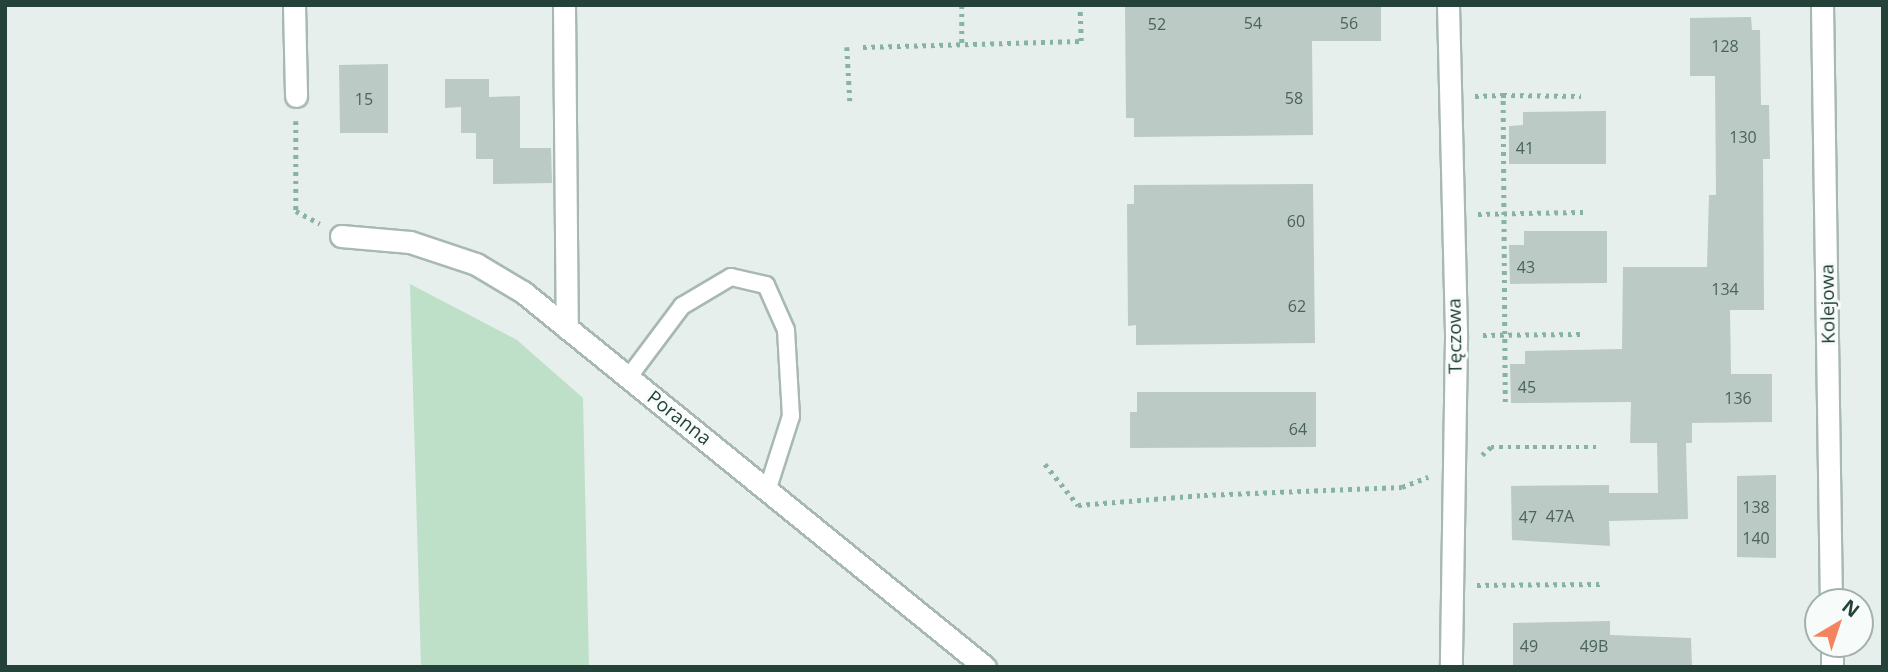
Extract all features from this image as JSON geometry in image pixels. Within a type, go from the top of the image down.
[{"type":"street","points":[[294,5],[296,96]]},
{"type":"street","points":[[564,5],[567,328]]},
{"type":"street","name":"Tęczowa","points":[[1448,5],[1455,335],[1451,667]]},
{"type":"street","name":"Kolejowa","points":[[1822,5],[1831,588]]},
{"type":"street","name":"Poranna","points":[[341,236],[410,242],[476,264],[523,292],[768,488],[985,667]]},
{"type":"lane","points":[[628,378],[682,306],[731,277],[766,285],[786,330],[792,416],[768,488]]},
{"type":"path","points":[[962,5],[962,44]]},
{"type":"path","points":[[863,47],[1081,41],[1080,5]]},
{"type":"path","points":[[847,47],[850,101]]},
{"type":"path","points":[[1506,402],[1503,95],[1581,96]]},
{"type":"path","points":[[296,96],[296,211],[341,236]]},
{"type":"path","points":[[1453,214],[1583,212]]},
{"type":"path","points":[[1455,335],[1584,334]]},
{"type":"path","points":[[1045,464],[1078,505],[1402,487],[1480,457],[1491,447],[1598,447]]},
{"type":"path","points":[[1452,585],[1602,584]]},
{"type":"green space","points":[[410,284],[517,340],[583,398],[589,667],[421,667]]},
{"type":"building","points":[[1125,5],[1381,5],[1381,41],[1312,41],[1313,135],[1134,137],[1134,118],[1126,118]]},
{"type":"building","points":[[1751,17],[1752,30],[1760,30],[1761,105],[1769,105],[1770,159],[1763,159],[1764,310],[1730,310],[1731,374],[1772,374],[1772,422],[1692,423],[1692,443],[1686,443],[1688,519],[1609,521],[1610,546],[1512,540],[1511,486],[1609,485],[1609,493],[1658,493],[1657,443],[1630,443],[1631,402],[1511,403],[1510,364],[1525,364],[1525,351],[1622,349],[1623,267],[1707,267],[1709,195],[1716,195],[1715,76],[1690,76],[1690,18]]},
{"type":"building","points":[[388,64],[388,133],[340,133],[339,65]]},
{"type":"building","points":[[445,79],[489,79],[489,97],[520,96],[520,148],[551,148],[552,183],[493,184],[493,159],[476,159],[476,133],[461,133],[461,107],[445,108]]},
{"type":"building","points":[[1606,111],[1606,164],[1509,164],[1509,126],[1523,125],[1523,112]]},
{"type":"building","points":[[1313,184],[1315,343],[1136,345],[1136,325],[1128,326],[1127,204],[1134,204],[1134,185]]},
{"type":"building","points":[[1524,231],[1607,231],[1607,283],[1510,284],[1509,245],[1524,245]]},
{"type":"building","points":[[1137,392],[1316,392],[1316,447],[1130,448],[1130,412],[1137,412]]},
{"type":"building","points":[[1776,475],[1776,558],[1737,557],[1737,476]]},
{"type":"building","points":[[1610,621],[1610,635],[1691,638],[1692,667],[1513,667],[1513,623]]}]
